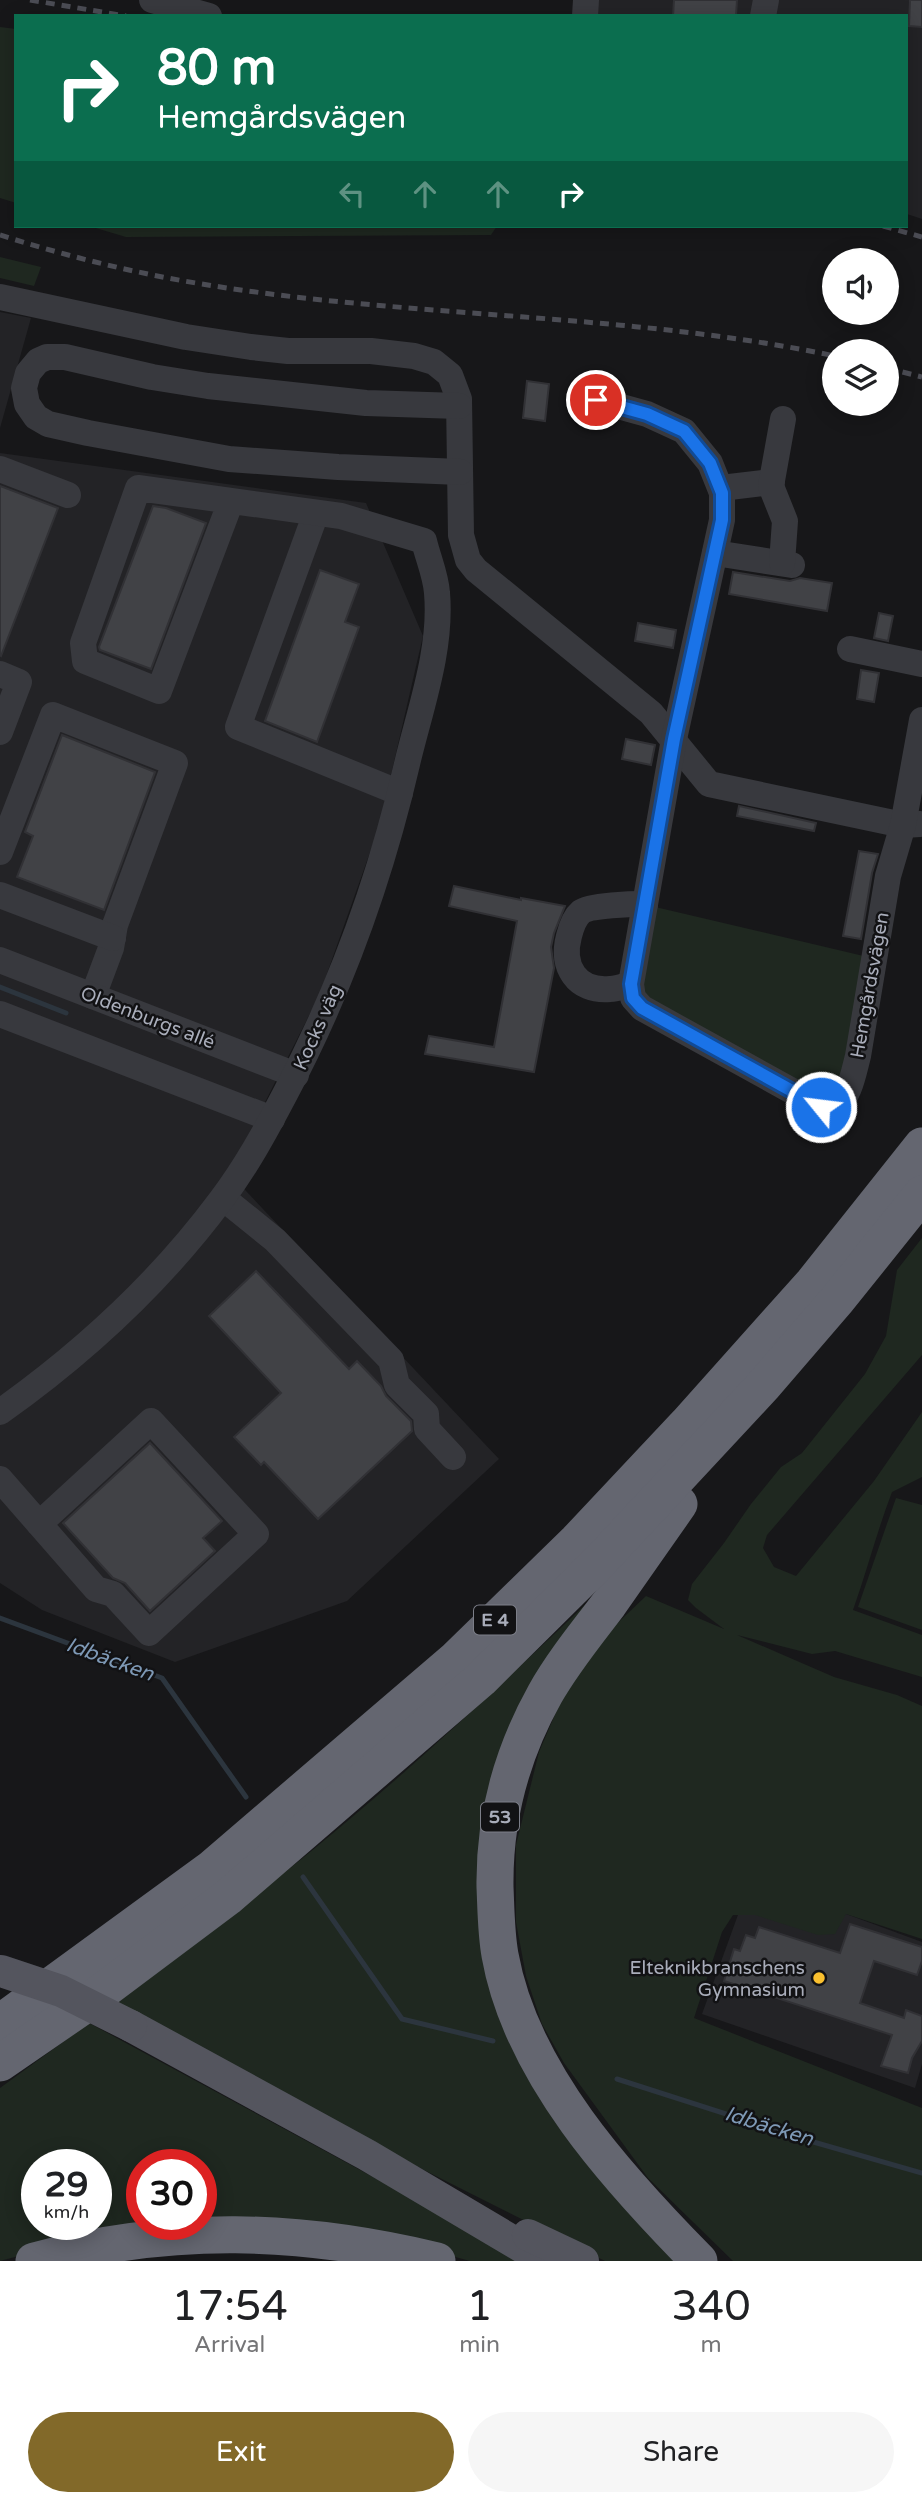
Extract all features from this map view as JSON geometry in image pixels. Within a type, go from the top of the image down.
[{"type":"highway","name":"E 4","points":[[0,2023],[211,1869],[456,1659],[577,1541],[687,1424],[813,1283],[922,1146]]},
{"type":"highway","name":"E 4","points":[[0,2063],[80,2008],[228,1897],[481,1679],[600,1561],[763,1387],[922,1194]]},
{"type":"highway","name":"53","points":[[699,2261],[646,2207],[606,2160],[538,2060],[513,2005],[500,1955],[495,1857],[504,1792],[544,1695],[567,1658],[763,1387]]},
{"type":"highway","points":[[34,2261],[82,2248],[139,2239],[223,2234],[295,2236],[389,2250],[436,2261]]},
{"type":"main road","points":[[1,1970],[61,1991],[131,2026],[367,2155],[546,2261]]},
{"type":"main road","points":[[367,2155],[583,2261]]},
{"type":"street","points":[[152,0],[202,14]]},
{"type":"street","points":[[0,297],[186,337],[251,347],[288,351],[371,351],[414,356],[434,362],[450,375],[460,394],[461,535],[468,560],[476,570],[651,713],[709,785],[913,824],[922,720]]},
{"type":"street","points":[[460,394],[366,403],[208,386],[152,377],[65,357],[47,357],[38,361],[28,373],[24,388],[27,404],[36,417],[48,424],[88,433],[229,458],[338,467],[460,472]]},
{"type":"street","points":[[596,400],[647,414],[684,431],[710,463],[721,488],[722,520],[674,739],[631,984],[611,989],[589,985],[571,972],[566,951],[574,921],[581,912],[591,908],[645,904]]},
{"type":"street","points":[[715,553],[787,564],[785,521],[771,485],[783,419]]},
{"type":"street","points":[[0,469],[68,495]]},
{"type":"street","points":[[721,488],[772,482]]},
{"type":"street","points":[[231,501],[159,691],[85,661],[83,643],[138,488],[231,501],[316,513],[238,727],[400,793]]},
{"type":"street","name":"Kocks väg","points":[[0,1412],[83,1348],[126,1308],[162,1271],[223,1198],[296,1075],[358,933],[400,793],[435,643],[437,592],[424,541],[341,516],[316,513]]},
{"type":"street","points":[[850,649],[922,664]]},
{"type":"street","points":[[0,674],[19,682],[0,732]]},
{"type":"street","points":[[0,852],[53,715],[175,763],[115,925],[93,996]]},
{"type":"street","name":"Hemgårdsvägen","points":[[631,984],[633,998],[642,1008],[821,1107],[834,1109],[842,1102],[851,1084],[888,876],[913,824]]},
{"type":"street","points":[[0,895],[113,938]]},
{"type":"street","name":"Oldenburgs allé","points":[[0,960],[296,1075]]},
{"type":"street","points":[[0,1014],[272,1119]]},
{"type":"street","points":[[223,1198],[275,1240],[391,1360],[397,1385],[426,1414],[427,1429],[453,1457]]},
{"type":"street","points":[[0,1479],[39,1524],[96,1589],[113,1594],[149,1633],[256,1534],[151,1421],[39,1524]]},
{"type":"shaded area","points":[[598,0],[922,0],[922,219],[908,214],[908,14],[597,14]]},
{"type":"shaded area","points":[[0,27],[14,29],[14,202],[0,198]]},
{"type":"shaded area","points":[[96,228],[496,228],[491,235],[126,237]]},
{"type":"shaded area","points":[[0,257],[41,267],[34,286],[0,278]]},
{"type":"shaded area","points":[[0,312],[31,318],[0,428]]},
{"type":"shaded area","points":[[0,453],[366,503],[423,636],[379,827],[319,996],[229,1173],[499,1459],[347,1601],[175,1662],[42,1610],[0,1583]]},
{"type":"shaded area","points":[[651,906],[872,958],[854,1059],[829,1106],[646,1006],[635,982]]},
{"type":"shaded area","points":[[922,1238],[922,1355],[767,1535],[763,1548],[774,1567],[796,1576],[874,1481],[922,1412],[922,1477],[892,1492],[853,1610],[922,1635],[922,1677],[835,1651],[812,1654],[737,1635],[834,1677],[897,1695],[922,1706],[922,1939],[846,1914],[835,1934],[818,1935],[755,1915],[733,1915],[722,1932],[694,2018],[922,2108],[922,2261],[733,2261],[648,2178],[564,2063],[542,2024],[526,1976],[516,1922],[516,1845],[539,1752],[568,1684],[605,1635],[646,1596],[724,1629],[688,1600],[692,1584],[781,1467],[802,1453],[865,1374],[886,1336],[897,1270]]},
{"type":"shaded area","points":[[896,1498],[922,1505],[922,1630],[858,1607]]},
{"type":"shaded area","points":[[610,1581],[537,1689],[492,1959],[683,2261],[605,2261],[424,2170],[114,2001],[280,1876],[365,1806],[489,1695]]},
{"type":"shaded area","name":"Elteknikbranschens Gymnasium","points":[[751,1879],[922,1942],[922,2064],[915,2088],[702,2014]]},
{"type":"shaded area","points":[[89,2023],[445,2216],[519,2261],[470,2261],[437,2252],[71,2242],[0,2261],[0,2088]]},
{"type":"building","points":[[674,0],[737,0],[736,14],[673,14]]},
{"type":"building","points":[[910,0],[922,0],[922,27],[909,26]]},
{"type":"building","points":[[527,381],[549,384],[545,421],[523,418]]},
{"type":"building","points":[[0,486],[58,508],[1,656],[0,655]]},
{"type":"building","points":[[153,506],[206,523],[151,669],[100,650],[99,647]]},
{"type":"building","points":[[320,570],[359,584],[345,622],[359,627],[317,742],[265,721]]},
{"type":"building","points":[[733,572],[790,581],[800,578],[832,583],[827,611],[729,594]]},
{"type":"building","points":[[879,613],[893,616],[888,641],[874,638]]},
{"type":"building","points":[[638,623],[676,630],[673,648],[635,641]]},
{"type":"building","points":[[861,670],[879,673],[874,702],[857,699]]},
{"type":"building","points":[[62,735],[155,772],[104,910],[17,877],[33,836],[25,832]]},
{"type":"building","points":[[626,739],[655,745],[651,765],[622,759]]},
{"type":"building","points":[[739,806],[816,823],[814,831],[737,816]]},
{"type":"building","points":[[859,851],[878,854],[872,873],[861,939],[843,936]]},
{"type":"building","points":[[454,886],[565,906],[551,947],[554,968],[534,1072],[425,1054],[429,1036],[494,1047],[517,921],[449,906]]},
{"type":"building","points":[[256,1271],[349,1369],[357,1361],[411,1421],[412,1431],[318,1519],[264,1462],[261,1465],[234,1437],[281,1393],[209,1316]]},
{"type":"building","points":[[150,1443],[222,1521],[203,1538],[215,1551],[150,1611],[125,1583],[113,1578],[63,1523]]},
{"type":"building","points":[[850,1924],[922,1947],[922,1961],[917,1975],[874,1961],[860,2003],[904,2018],[906,2010],[922,2016],[922,2041],[912,2058],[908,2073],[881,2066],[892,2035],[724,1981],[734,1949],[740,1951],[746,1935],[755,1938],[759,1927],[840,1953]]},
{"type":"waterway","points":[[0,987],[66,1013]]},
{"type":"waterway","name":"Idbäcken","points":[[0,1618],[162,1678],[246,1797]]},
{"type":"waterway","name":"Idbäcken","points":[[303,1877],[402,2019],[493,2041]]},
{"type":"waterway","name":"Idbäcken","points":[[617,2079],[810,2141],[922,2173]]},
{"type":"railway","points":[[30,0],[114,14]]},
{"type":"railway","points":[[890,228],[922,237]]},
{"type":"railway","points":[[0,235],[138,272],[265,293],[673,331],[754,341],[822,354]]},
{"type":"railway","points":[[899,371],[922,377]]},
{"type":"place","name":"Elteknikbranschens Gymnasium","points":[[819,1978]]},
{"type":"route","points":[[596,400],[647,414],[684,431],[710,463],[722,493],[722,520],[674,739],[631,984],[633,998],[642,1008],[821,1107]]}]
